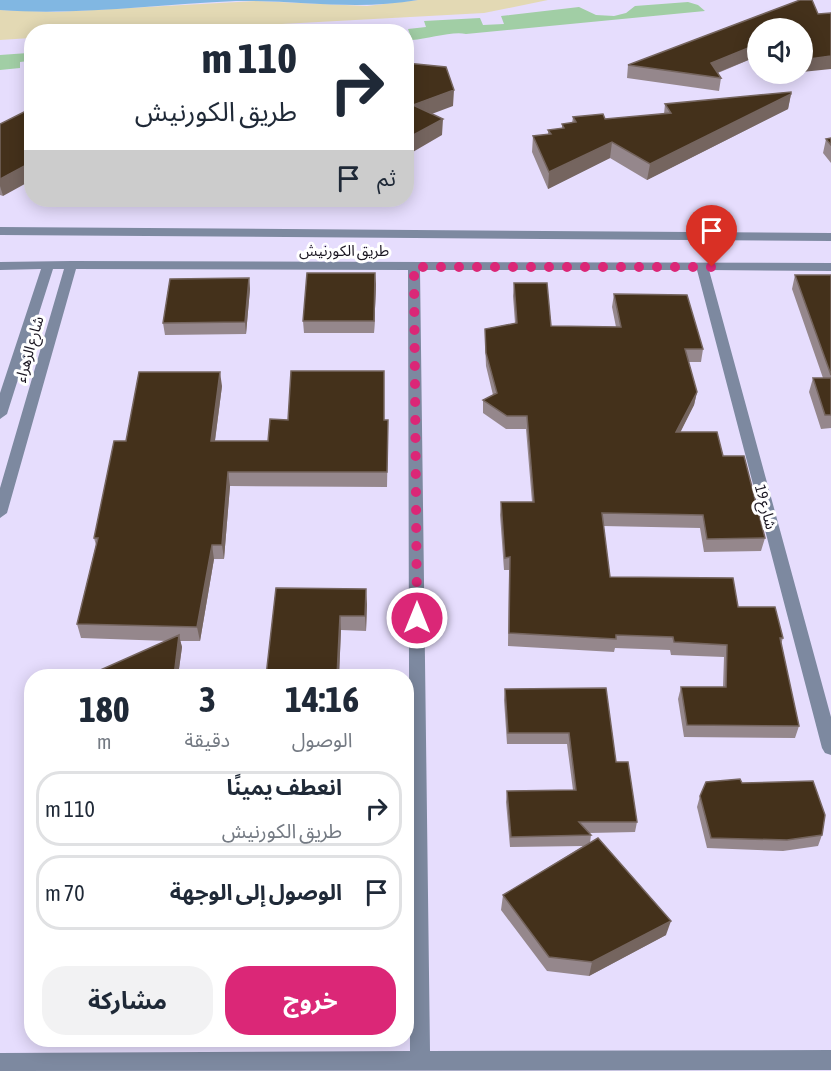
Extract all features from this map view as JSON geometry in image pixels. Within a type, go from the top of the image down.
[{"type":"street","name":"طريق الكورنيش","points":[[0,231],[831,237]]},
{"type":"street","name":"شارع الزهراء","points":[[0,414],[48,265]]},
{"type":"street","name":"شارع الزهراء","points":[[0,513],[71,265]]},
{"type":"street","name":"طريق الكورنيش","points":[[0,266],[831,267]]},
{"type":"street","points":[[414,267],[420,1062]]},
{"type":"street","name":"شارع 19","points":[[702,267],[831,748]]},
{"type":"street","points":[[0,1063],[831,1060]]},
{"type":"green space","points":[[688,2],[698,5],[705,11],[414,40],[414,28],[426,27],[424,21],[480,18],[483,25],[504,24],[501,16],[579,7],[596,15],[614,16],[626,13],[635,6]]},
{"type":"green space","points":[[24,53],[24,62],[20,62],[20,68],[0,70],[0,55]]},
{"type":"sand","points":[[418,0],[548,0],[484,13],[280,24],[24,24],[24,38],[0,40],[0,10],[56,12],[256,1],[367,6]]},
{"type":"water","points":[[0,0],[418,0],[372,5],[259,1],[206,2],[59,12],[0,10]]},
{"type":"building","points":[[800,0],[812,0],[818,14],[831,13],[831,56],[813,58],[813,18],[752,18]]},
{"type":"building","points":[[747,20],[747,48],[711,63],[721,78],[628,65]]},
{"type":"building","points":[[414,64],[446,67],[454,90],[414,105]]},
{"type":"building","points":[[791,92],[650,164],[612,142],[549,172],[533,136],[551,134],[548,130],[564,128],[562,124],[576,122],[573,117],[603,114],[605,119],[671,113],[665,104]]},
{"type":"building","points":[[414,105],[443,119],[414,135]]},
{"type":"building","points":[[24,112],[24,166],[0,179],[0,124]]},
{"type":"building","points":[[307,273],[375,273],[374,321],[303,321]]},
{"type":"building","points":[[795,275],[831,275],[831,375]]},
{"type":"building","points":[[249,278],[245,322],[163,323],[170,279]]},
{"type":"building","points":[[514,283],[547,283],[551,326],[621,327],[614,294],[687,295],[703,349],[685,349],[697,392],[676,432],[717,432],[723,456],[744,456],[765,538],[707,539],[703,515],[602,513],[610,577],[733,578],[738,607],[775,607],[799,726],[687,725],[681,687],[726,687],[727,645],[674,642],[673,637],[616,635],[616,639],[509,633],[510,557],[505,558],[501,502],[534,502],[527,416],[507,416],[483,400],[497,393],[486,353],[485,329],[517,323]]},
{"type":"building","points":[[291,371],[384,371],[384,420],[388,420],[387,472],[228,472],[222,545],[212,545],[197,627],[77,624],[98,538],[94,538],[114,441],[126,441],[139,372],[220,372],[211,441],[268,441],[270,419],[288,420]]},
{"type":"building","points":[[813,378],[831,378],[831,415],[825,415]]},
{"type":"building","points":[[276,588],[366,589],[365,616],[340,616],[337,669],[267,669]]},
{"type":"building","points":[[179,635],[175,669],[103,669]]},
{"type":"building","points":[[606,688],[616,762],[628,762],[637,822],[579,822],[591,835],[511,837],[507,791],[576,790],[569,733],[508,733],[505,689]]},
{"type":"building","points":[[740,779],[742,783],[813,781],[825,815],[822,835],[787,840],[711,838],[700,796],[706,782]]},
{"type":"building","points":[[598,838],[671,921],[592,962],[549,957],[503,895]]},
{"type":"route","points":[[417,618],[414,267],[712,267]]}]
